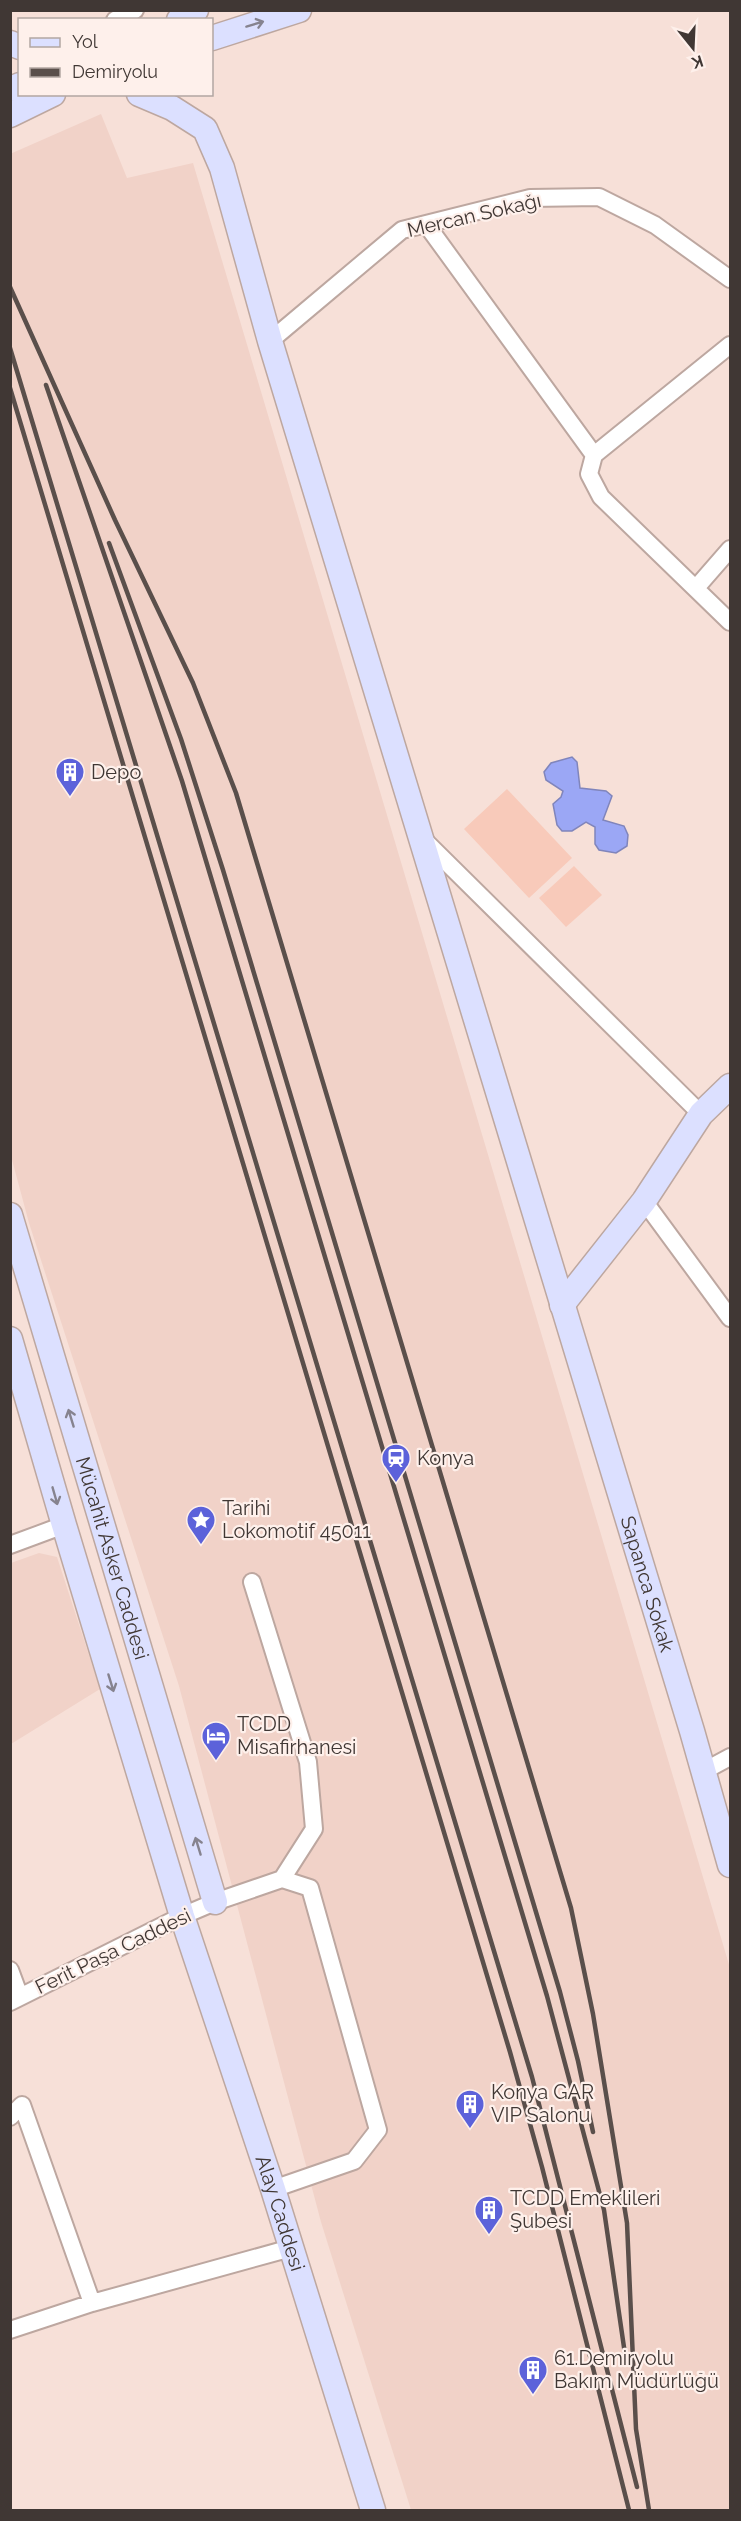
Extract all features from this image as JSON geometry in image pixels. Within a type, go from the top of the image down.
[{"type":"main road","points":[[182,18],[196,10]]},
{"type":"main road","points":[[213,38],[299,10]]},
{"type":"main road","points":[[10,116],[49,96]]},
{"type":"main road","name":"Sapanca Sokak","points":[[143,96],[172,108],[205,129],[222,168],[270,341],[704,1771],[730,1865]]},
{"type":"main road","points":[[562,1305],[644,1201],[702,1114],[730,1086]]},
{"type":"main road","name":"Mücahit Asker Caddesi","points":[[10,1215],[215,1902]]},
{"type":"main road","name":"Mücahit Asker Caddesi","points":[[10,1339],[182,1916]]},
{"type":"main road","name":"Alay Caddesi","points":[[182,1916],[273,2189],[372,2511]]},
{"type":"street","points":[[119,18],[135,10]]},
{"type":"street","name":"Mercan Sokağı","points":[[270,341],[402,230],[530,198],[599,197],[655,225],[730,279]]},
{"type":"street","points":[[426,224],[594,455]]},
{"type":"street","points":[[730,345],[594,455],[589,474],[601,497],[730,622]]},
{"type":"street","points":[[696,588],[730,549]]},
{"type":"street","points":[[418,834],[702,1114]]},
{"type":"street","points":[[644,1201],[730,1318]]},
{"type":"street","points":[[10,1545],[64,1525]]},
{"type":"street","points":[[252,1582],[308,1762],[314,1828],[282,1879],[310,1888],[378,2130],[354,2161],[273,2189]]},
{"type":"street","points":[[704,1771],[730,1757]]},
{"type":"street","name":"Ferit Paşa Caddesi","points":[[15,2000],[182,1916],[282,1879]]},
{"type":"street","points":[[10,1970],[15,2000]]},
{"type":"street","points":[[16,2111],[92,2302]]},
{"type":"street","points":[[10,2330],[92,2302],[291,2248]]},
{"type":"shaded area","points":[[101,114],[127,178],[193,163],[730,1968],[730,2510],[411,2510],[321,2222],[179,1686],[29,1223],[11,1156],[10,154]]},
{"type":"shaded area","points":[[507,789],[572,858],[529,898],[464,829]]},
{"type":"shaded area","points":[[574,866],[602,895],[566,927],[539,898]]},
{"type":"shaded area","points":[[39,1553],[57,1557],[100,1689],[11,1744],[11,1563]]},
{"type":"water","points":[[572,757],[577,762],[580,788],[606,791],[612,796],[603,820],[624,826],[628,835],[627,846],[616,853],[599,850],[595,844],[595,827],[586,822],[572,831],[562,831],[557,825],[553,804],[561,797],[563,791],[546,780],[544,772],[551,763]]},
{"type":"railway","points":[[10,287],[115,520],[193,683],[236,793],[571,1908],[593,2014],[627,2223],[636,2429],[649,2510]]},
{"type":"railway","points":[[10,348],[532,2077],[637,2487]]},
{"type":"railway","points":[[46,385],[182,781],[547,1996],[604,2210],[626,2361]]},
{"type":"railway","points":[[10,388],[510,2052],[542,2167],[629,2510]]},
{"type":"railway","points":[[109,543],[181,739],[223,870],[560,1992],[593,2132]]},
{"type":"place","name":"Depo","points":[[70,798]]},
{"type":"place","name":"Konya","points":[[396,1484]]},
{"type":"place","name":"Tarihi Lokomotif 45011","points":[[201,1546]]},
{"type":"place","name":"TCDD Misafirhanesi","points":[[216,1762]]},
{"type":"place","name":"Konya GAR VIP Salonu","points":[[470,2130]]},
{"type":"place","name":"TCDD Emeklileri Şubesi","points":[[489,2236]]},
{"type":"place","name":"61.Demiryolu Bakım Müdürlüğü","points":[[533,2396]]}]
